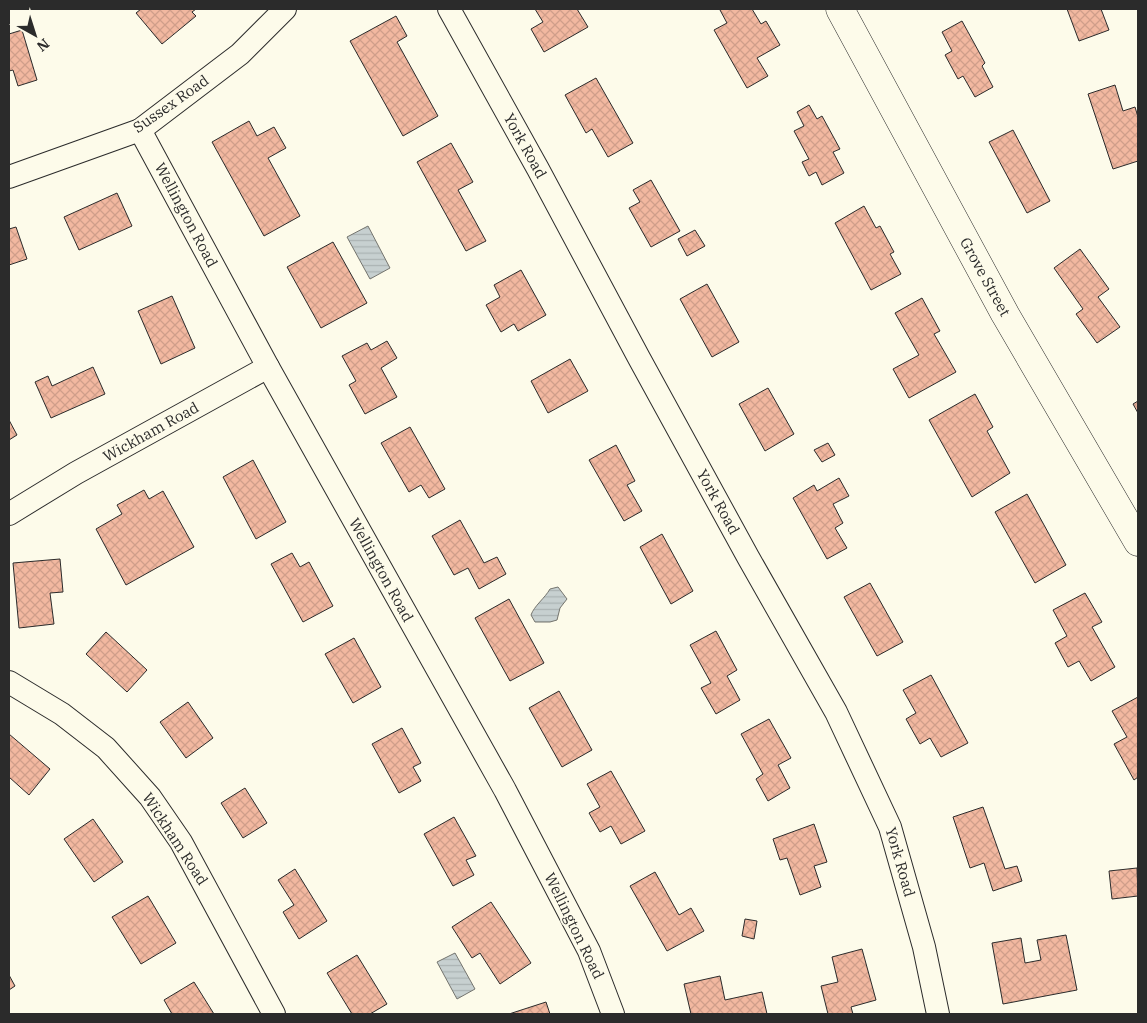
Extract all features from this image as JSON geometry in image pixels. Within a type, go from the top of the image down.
[{"type":"street","name":"Sussex Road","points":[[9,177],[140,130],[240,54],[285,9]]},
{"type":"street","name":"York Road","points":[[449,9],[538,169],[638,358],[836,712],[890,827],[924,947],[938,1014]]},
{"type":"street","name":"Grove Street","points":[[840,9],[1005,314],[1134,526]]},
{"type":"street","name":"Wellington Road","points":[[140,130],[268,367],[505,790],[589,951],[613,1014]]},
{"type":"street","name":"Wickham Road","points":[[9,514],[76,473],[268,367]]},
{"type":"street","name":"Wickham Road","points":[[9,682],[62,714],[106,748],[150,797],[181,842],[274,1014]]},
{"type":"shaded area","points":[[368,226],[390,268],[370,279],[347,237]]},
{"type":"shaded area","points":[[558,587],[567,599],[560,608],[557,620],[535,622],[531,615],[535,608],[550,589]]},
{"type":"shaded area","points":[[455,953],[475,989],[457,999],[437,962]]},
{"type":"building","points":[[141,9],[196,9],[192,12],[196,16],[162,44],[136,13]]},
{"type":"building","points":[[535,9],[577,9],[588,27],[544,52],[531,29],[543,22]]},
{"type":"building","points":[[752,9],[761,24],[766,21],[780,45],[757,58],[768,76],[747,88],[714,30],[727,23],[720,10]]},
{"type":"building","points":[[1067,9],[1101,9],[1109,30],[1079,41]]},
{"type":"building","points":[[396,16],[407,36],[397,42],[438,116],[403,136],[350,41]]},
{"type":"building","points":[[962,21],[985,63],[982,66],[993,87],[975,97],[963,76],[958,79],[945,55],[952,51],[942,32]]},
{"type":"building","points":[[22,30],[37,80],[18,86],[13,70],[9,71],[9,34]]},
{"type":"building","points":[[596,78],[633,143],[608,157],[592,129],[586,133],[565,95]]},
{"type":"building","points":[[1115,85],[1123,111],[1135,107],[1138,117],[1138,161],[1113,169],[1088,94]]},
{"type":"building","points":[[809,105],[817,119],[822,116],[840,149],[833,152],[844,173],[822,185],[816,172],[809,176],[802,162],[809,159],[794,131],[804,126],[797,112]]},
{"type":"building","points":[[249,121],[257,136],[274,127],[286,148],[268,158],[300,216],[264,236],[212,142]]},
{"type":"building","points":[[1013,130],[1050,201],[1027,213],[989,142]]},
{"type":"building","points":[[451,143],[473,182],[458,190],[486,241],[466,251],[417,162]]},
{"type":"building","points":[[651,180],[680,231],[651,247],[629,208],[640,202],[633,190]]},
{"type":"building","points":[[117,193],[132,226],[79,250],[64,217]]},
{"type":"building","points":[[864,206],[876,228],[880,226],[894,252],[890,254],[901,274],[871,290],[835,223]]},
{"type":"building","points":[[16,227],[27,259],[9,265],[9,229]]},
{"type":"building","points":[[695,230],[705,246],[687,256],[678,239]]},
{"type":"building","points":[[333,242],[367,303],[321,328],[287,267]]},
{"type":"building","points":[[1080,249],[1109,289],[1098,297],[1120,327],[1097,343],[1076,314],[1083,309],[1054,268]]},
{"type":"building","points":[[521,270],[546,315],[518,331],[514,324],[501,332],[486,305],[500,297],[494,285]]},
{"type":"building","points":[[707,284],[739,342],[712,357],[680,299]]},
{"type":"building","points":[[172,296],[195,348],[161,364],[138,311]]},
{"type":"building","points":[[922,298],[940,331],[934,334],[956,372],[909,398],[893,369],[919,355],[895,313]]},
{"type":"building","points":[[387,341],[397,358],[381,368],[397,397],[365,414],[349,385],[356,381],[342,356],[367,343],[371,350]]},
{"type":"building","points":[[570,359],[588,391],[548,413],[531,381]]},
{"type":"building","points":[[93,367],[105,394],[51,418],[35,382],[48,376],[52,386]]},
{"type":"building","points":[[768,388],[794,434],[765,451],[739,404]]},
{"type":"building","points":[[975,394],[993,427],[987,431],[1010,473],[972,497],[929,420]]},
{"type":"building","points":[[1138,401],[1138,413],[1133,404]]},
{"type":"building","points":[[9,420],[17,435],[9,440]]},
{"type":"building","points":[[410,427],[445,489],[429,498],[421,485],[409,492],[381,443]]},
{"type":"building","points":[[828,443],[835,455],[822,462],[814,450]]},
{"type":"building","points":[[616,445],[635,481],[627,485],[642,511],[624,521],[589,460]]},
{"type":"building","points":[[253,460],[286,522],[256,539],[223,477]]},
{"type":"building","points":[[839,478],[849,496],[833,504],[843,523],[835,528],[847,548],[827,559],[793,498],[814,485],[817,491]]},
{"type":"building","points":[[144,490],[149,499],[163,491],[194,547],[126,585],[96,529],[122,514],[117,505]]},
{"type":"building","points":[[1027,494],[1066,565],[1035,583],[995,512]]},
{"type":"building","points":[[460,520],[484,563],[497,557],[506,574],[479,589],[468,568],[454,575],[432,536]]},
{"type":"building","points":[[662,534],[693,591],[671,604],[640,547]]},
{"type":"building","points":[[292,553],[300,567],[309,562],[333,606],[303,622],[271,564]]},
{"type":"building","points":[[60,559],[63,592],[50,593],[54,624],[19,628],[13,563]]},
{"type":"building","points":[[870,583],[903,642],[877,656],[844,597]]},
{"type":"building","points":[[1085,593],[1102,622],[1092,627],[1115,667],[1091,681],[1079,661],[1068,667],[1055,643],[1067,636],[1053,610]]},
{"type":"building","points":[[509,599],[544,663],[510,681],[475,618]]},
{"type":"building","points":[[716,631],[737,670],[727,676],[740,700],[716,714],[701,688],[711,683],[690,645]]},
{"type":"building","points":[[106,632],[147,670],[127,692],[86,654]]},
{"type":"building","points":[[354,638],[381,687],[353,703],[325,654]]},
{"type":"building","points":[[931,675],[968,743],[941,757],[930,738],[920,744],[906,719],[916,713],[903,690]]},
{"type":"building","points":[[559,691],[592,750],[562,767],[529,708]]},
{"type":"building","points":[[1138,697],[1138,777],[1134,780],[1114,744],[1127,737],[1112,711]]},
{"type":"building","points":[[188,702],[213,738],[186,758],[160,722]]},
{"type":"building","points":[[769,719],[791,758],[778,765],[790,788],[768,801],[756,779],[763,774],[741,734]]},
{"type":"building","points":[[402,728],[421,763],[413,767],[421,781],[399,793],[372,744]]},
{"type":"building","points":[[9,734],[50,769],[29,795],[9,777]]},
{"type":"building","points":[[611,771],[645,831],[621,844],[611,826],[600,832],[589,813],[600,807],[587,784]]},
{"type":"building","points":[[245,788],[267,823],[243,838],[221,803]]},
{"type":"building","points":[[983,807],[1005,869],[1017,866],[1022,881],[993,891],[984,863],[970,868],[953,817]]},
{"type":"building","points":[[454,817],[476,856],[466,860],[474,875],[453,886],[424,834]]},
{"type":"building","points":[[93,819],[123,862],[94,882],[64,839]]},
{"type":"building","points":[[814,824],[827,862],[814,866],[821,887],[800,895],[787,858],[780,860],[773,839]]},
{"type":"building","points":[[1137,868],[1138,896],[1112,899],[1109,871]]},
{"type":"building","points":[[295,869],[327,921],[299,939],[283,912],[294,905],[278,880]]},
{"type":"building","points":[[655,872],[679,915],[691,908],[704,931],[667,951],[630,886]]},
{"type":"building","points":[[148,896],[176,943],[141,964],[112,917]]},
{"type":"building","points":[[491,902],[531,963],[500,984],[480,953],[472,958],[452,927]]},
{"type":"building","points":[[745,919],[757,921],[754,939],[742,936]]},
{"type":"building","points":[[1066,935],[1077,990],[1003,1004],[992,943],[1021,938],[1025,963],[1041,960],[1037,940]]},
{"type":"building","points":[[862,949],[876,1000],[851,1007],[853,1014],[828,1014],[821,986],[838,982],[832,957]]},
{"type":"building","points":[[357,955],[387,1004],[370,1014],[352,1014],[327,973]]},
{"type":"building","points":[[9,975],[15,986],[9,990]]},
{"type":"building","points":[[720,976],[725,1000],[762,992],[767,1014],[691,1014],[684,984]]},
{"type":"building","points":[[194,982],[214,1014],[172,1014],[164,1000]]},
{"type":"building","points":[[546,1002],[550,1014],[509,1014]]}]
